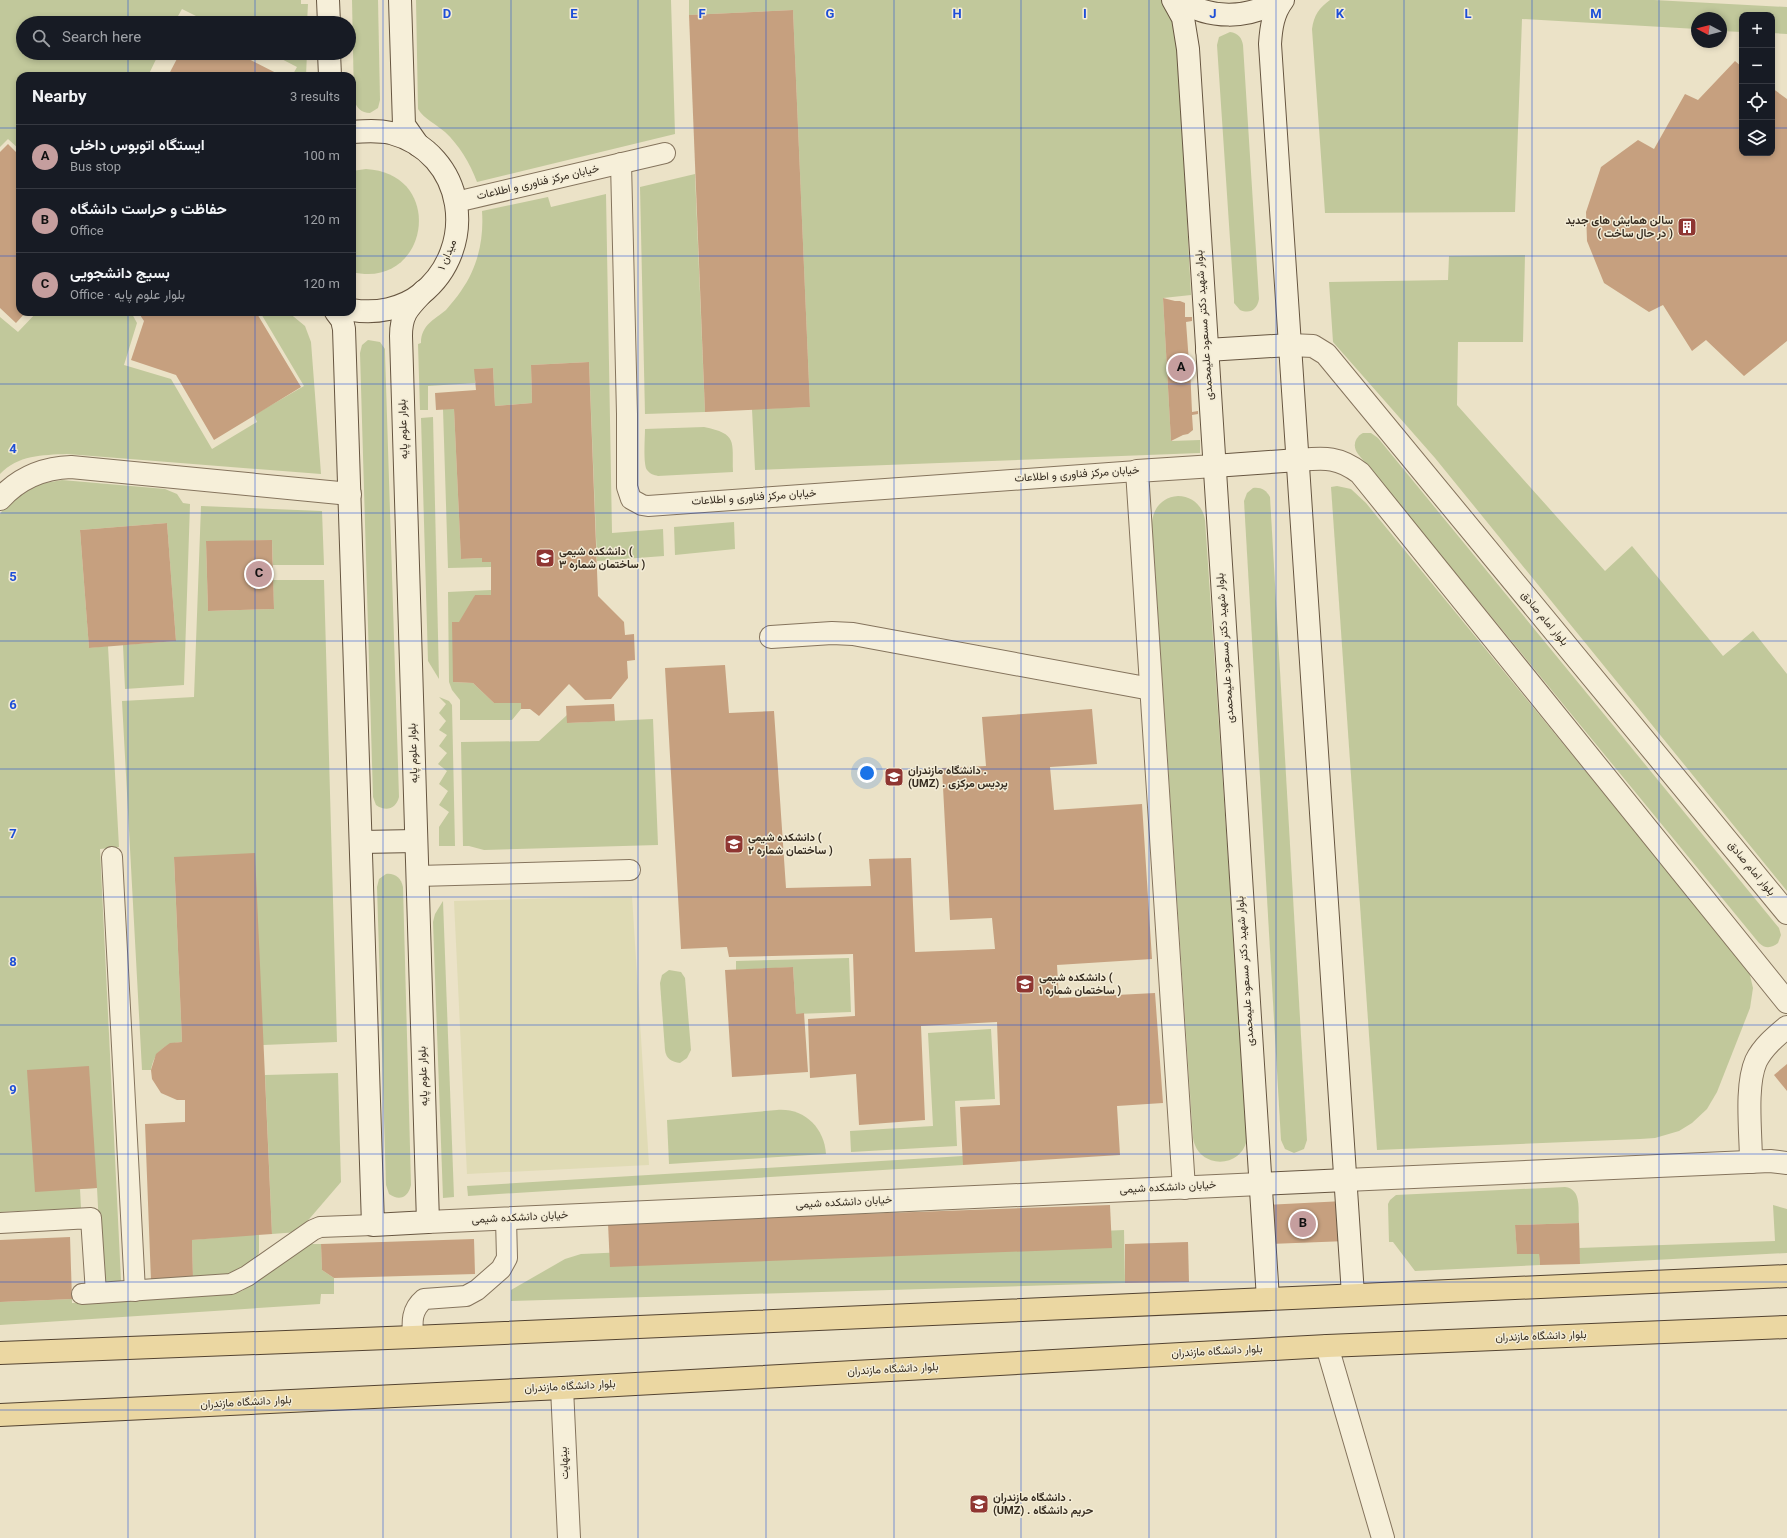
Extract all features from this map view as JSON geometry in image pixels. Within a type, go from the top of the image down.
[{"type":"main road","points":[[328,0],[329,16]]},
{"type":"main road","points":[[400,0],[404,125],[418,145]]},
{"type":"main road","name":"بلوار شهید دکتر مسعود علیمحمدی","points":[[1173,0],[1182,18],[1188,49],[1268,1299]]},
{"type":"main road","points":[[1179,0],[1191,7],[1210,14],[1229,15],[1249,13],[1278,0]]},
{"type":"main road","points":[[1283,0],[1278,6],[1273,20],[1270,44],[1353,1295]]},
{"type":"main road","points":[[329,60],[330,72]]},
{"type":"main road","name":"میدان ۱","points":[[356,132],[371,131],[391,133],[418,145],[440,166],[449,183],[456,202],[457,232],[453,251],[438,277],[424,291],[408,302],[389,308],[369,311],[356,310]]},
{"type":"main road","name":"بلوار علوم پایه","points":[[424,291],[405,312],[402,321],[401,336],[428,1222]]},
{"type":"main road","points":[[339,316],[342,320],[344,329],[373,1225]]},
{"type":"main road","name":"بلوار امام صادق","points":[[1207,350],[1290,345],[1313,346],[1326,354],[1787,913]]},
{"type":"main road","points":[[1298,460],[1332,458],[1347,464],[1360,473],[1787,1002]]},
{"type":"main road","name":"خیابان مرکز فناوری و اطلاعات","points":[[1137,471],[1298,460]]},
{"type":"main road","points":[[0,499],[16,484],[33,474],[62,467],[350,494]]},
{"type":"main road","points":[[1137,471],[1184,1188]]},
{"type":"main road","points":[[771,637],[832,633],[853,634],[1151,689]]},
{"type":"main road","points":[[361,842],[416,841]]},
{"type":"main road","points":[[1751,1162],[1750,1092],[1753,1071],[1756,1061],[1766,1046],[1787,1027]]},
{"type":"main road","name":"خیابان دانشکده شیمی","points":[[373,1225],[1770,1161],[1787,1163]]},
{"type":"main road","points":[[0,1353],[413,1337],[1787,1276]]},
{"type":"main road","name":"بلوار دانشگاه مازندران","points":[[0,1415],[562,1388],[1327,1346],[1787,1327]]},
{"type":"main road","points":[[1327,1346],[1382,1538]]},
{"type":"main road","name":"بینهایت","points":[[562,1388],[569,1538]]},
{"type":"lane","name":"خیابان مرکز فناوری و اطلاعات","points":[[456,202],[665,153]]},
{"type":"lane","name":"خیابان مرکز فناوری و اطلاعات","points":[[621,163],[627,414],[627,487],[631,499],[636,503],[642,505],[656,505],[1137,471]]},
{"type":"lane","points":[[112,857],[135,1291]]},
{"type":"lane","points":[[418,876],[630,870]]},
{"type":"lane","points":[[0,1223],[91,1218],[89,1293],[231,1284],[247,1276],[313,1230],[320,1227],[373,1225]]},
{"type":"lane","points":[[413,1337],[413,1315],[419,1303],[424,1299],[466,1296],[477,1290],[501,1270],[506,1258],[506,1219]]},
{"type":"shaded area","points":[[632,896],[649,1165],[467,1174],[454,901]]},
{"type":"green space","points":[[0,0],[301,0],[301,4],[308,4],[307,16],[196,16],[182,9],[178,16],[16,16],[16,60],[156,60],[150,72],[16,72],[16,146],[8,139],[0,147]]},
{"type":"green space","points":[[352,0],[378,0],[380,100],[378,108],[370,113],[360,110],[356,105],[356,72],[353,72],[353,60],[356,60],[356,16],[352,16]]},
{"type":"green space","points":[[416,0],[671,0],[675,134],[477,182],[471,168],[455,143],[445,132],[423,116],[418,109]]},
{"type":"green space","points":[[689,0],[1165,0],[1169,5],[1178,53],[1191,295],[1163,298],[1171,441],[1200,440],[1200,453],[755,470],[752,409],[810,407],[793,10],[689,15]]},
{"type":"green space","points":[[1330,0],[1654,0],[1787,7],[1787,34],[1775,33],[1775,12],[1739,12],[1739,32],[1727,31],[1727,12],[1691,12],[1691,29],[1522,19],[1515,212],[1325,213],[1312,29],[1314,20],[1323,6]]},
{"type":"green space","points":[[1230,32],[1239,36],[1243,45],[1259,299],[1257,306],[1247,312],[1240,310],[1234,303],[1217,45],[1219,37]]},
{"type":"green space","points":[[284,60],[307,60],[306,72],[294,72],[297,67]]},
{"type":"green space","points":[[366,169],[392,176],[409,190],[418,209],[418,230],[411,249],[398,265],[378,273],[356,272],[356,170]]},
{"type":"green space","points":[[695,174],[705,412],[645,414],[640,187]]},
{"type":"green space","points":[[606,194],[612,533],[663,529],[664,556],[597,561],[589,362],[531,365],[532,403],[495,406],[493,368],[475,369],[475,383],[428,386],[428,410],[420,410],[418,344],[421,343],[423,332],[426,327],[446,310],[461,291],[472,272],[476,263],[481,242],[482,211],[548,197],[551,207]]},
{"type":"green space","points":[[1525,255],[1523,342],[1458,342],[1457,405],[1605,571],[1632,546],[1723,656],[1753,631],[1787,674],[1787,891],[1435,458],[1333,342],[1329,282],[1448,280],[1449,256]]},
{"type":"green space","points":[[33,316],[133,316],[137,323],[124,365],[171,379],[212,449],[257,422],[254,415],[304,386],[262,316],[293,316],[305,326],[311,342],[321,474],[67,454],[31,457],[15,463],[0,474],[0,317],[18,332]]},
{"type":"green space","points":[[368,340],[380,342],[385,349],[399,797],[398,801],[393,807],[387,809],[376,805],[373,797],[360,353],[362,345]]},
{"type":"green space","points":[[443,409],[454,409],[461,559],[482,558],[482,562],[491,562],[491,567],[448,568]]},
{"type":"green space","points":[[433,417],[439,679],[428,661],[421,418]]},
{"type":"green space","points":[[704,427],[723,433],[731,440],[733,472],[658,476],[647,470],[645,457],[645,429]]},
{"type":"green space","points":[[1363,433],[1371,433],[1378,438],[1779,928],[1781,935],[1778,943],[1768,947],[1759,943],[1358,454],[1355,448],[1355,442],[1356,439]]},
{"type":"green space","points":[[62,480],[165,489],[177,494],[183,503],[190,504],[184,685],[125,689],[123,645],[176,641],[167,523],[80,530],[89,648],[108,646],[119,847],[100,849],[121,1281],[102,1281],[97,1188],[80,1189],[81,1208],[0,1212],[0,514],[6,505],[34,485]]},
{"type":"green space","points":[[1337,486],[1351,489],[1366,503],[1749,971],[1753,988],[1750,1008],[1717,1092],[1707,1109],[1692,1123],[1679,1131],[1655,1138],[1640,1139],[1377,1150],[1331,487]]},
{"type":"green space","points":[[1253,488],[1258,488],[1267,492],[1270,497],[1307,1140],[1304,1149],[1294,1153],[1285,1149],[1281,1140],[1244,501],[1247,493]]},
{"type":"green space","points":[[1183,496],[1196,503],[1202,510],[1205,520],[1247,1138],[1244,1148],[1238,1156],[1220,1162],[1203,1156],[1197,1148],[1193,1138],[1152,525],[1152,519],[1159,505],[1167,499]]},
{"type":"green space","points":[[201,506],[322,511],[324,565],[273,565],[272,540],[206,542],[208,611],[274,609],[273,580],[324,580],[337,1042],[263,1045],[174,858],[182,1042],[170,1044],[165,1047],[157,1054],[151,1070],[142,1070],[122,701],[194,697]]},
{"type":"green space","points":[[734,522],[735,549],[675,555],[674,527]]},
{"type":"green space","points":[[491,590],[491,595],[475,595],[453,682],[473,683],[494,703],[521,703],[521,709],[512,720],[460,720],[460,700],[452,690],[449,682],[448,592]]},
{"type":"green space","points":[[439,697],[449,701],[452,705],[455,846],[439,846],[439,827],[449,812],[439,805],[448,791],[439,784],[447,771],[438,764],[447,753],[439,746],[447,735],[439,730],[446,721],[439,713],[446,704]]},
{"type":"green space","points":[[567,715],[567,723],[653,719],[658,845],[484,850],[463,846],[461,742],[539,741]]},
{"type":"green space","points":[[386,874],[392,874],[397,877],[401,881],[403,887],[411,1185],[408,1193],[400,1198],[389,1194],[386,1185],[377,887],[379,879]]},
{"type":"green space","points":[[443,901],[454,1197],[443,1198],[433,922],[435,914]]},
{"type":"green space","points":[[849,958],[851,1012],[796,1014],[793,967],[736,970],[736,961]]},
{"type":"green space","points":[[669,970],[681,972],[685,978],[691,1050],[687,1058],[680,1063],[670,1060],[665,1050],[660,983],[662,975]]},
{"type":"green space","points":[[991,1029],[995,1099],[955,1101],[957,1146],[851,1152],[850,1131],[933,1126],[928,1033]]},
{"type":"green space","points":[[338,1073],[341,1182],[298,1232],[272,1234],[265,1075]]},
{"type":"green space","points":[[777,1110],[796,1112],[811,1121],[821,1135],[826,1154],[669,1164],[667,1120]]},
{"type":"green space","points":[[963,1156],[963,1165],[468,1196],[467,1186]]},
{"type":"green space","points":[[1565,1187],[1574,1192],[1577,1196],[1579,1206],[1579,1223],[1515,1225],[1517,1253],[1539,1254],[1540,1265],[1415,1271],[1393,1242],[1389,1242],[1388,1204],[1396,1195]]},
{"type":"green space","points":[[1773,1205],[1787,1209],[1787,1253],[1580,1264],[1579,1248],[1775,1241]]},
{"type":"green space","points":[[1124,1230],[1125,1283],[511,1301],[511,1290],[565,1259],[581,1254]]},
{"type":"green space","points":[[259,1234],[259,1253],[256,1260],[228,1276],[193,1278],[192,1240]]},
{"type":"green space","points":[[307,1244],[321,1244],[322,1270],[334,1278],[334,1294],[321,1294],[320,1304],[0,1325],[0,1302],[72,1299],[72,1303],[234,1293],[242,1291]]},
{"type":"building","points":[[793,10],[810,407],[705,412],[689,15]]},
{"type":"building","points":[[176,60],[251,60],[274,72],[170,72]]},
{"type":"building","name":"سالن همایش های جدید ( در حال ساخت )","points":[[1735,61],[1739,64],[1739,156],[1775,156],[1775,90],[1787,99],[1787,341],[1744,376],[1706,340],[1692,351],[1663,305],[1649,312],[1604,283],[1587,241],[1586,212],[1601,167],[1638,140],[1654,149],[1685,94],[1698,100]]},
{"type":"building","points":[[8,144],[16,152],[16,316],[22,316],[16,323],[0,308],[0,152]]},
{"type":"building","points":[[1163,298],[1185,303],[1185,317],[1192,317],[1192,321],[1186,322],[1189,363],[1195,363],[1195,366],[1190,367],[1192,412],[1198,411],[1198,414],[1192,415],[1193,430],[1188,434],[1171,441]]},
{"type":"building","points":[[141,316],[258,316],[301,387],[214,440],[176,375],[131,360],[144,321]]},
{"type":"building","points":[[589,362],[598,596],[624,622],[625,635],[634,634],[635,660],[627,661],[628,678],[611,699],[585,700],[569,684],[539,716],[530,709],[521,709],[521,703],[494,703],[473,683],[453,682],[452,622],[459,622],[475,595],[491,595],[491,562],[482,562],[482,558],[461,559],[454,409],[436,410],[435,393],[476,390],[474,369],[493,368],[495,406],[532,403],[531,365]]},
{"type":"building","points":[[167,523],[176,641],[89,648],[80,530]]},
{"type":"building","points":[[272,540],[274,609],[208,611],[206,541]]},
{"type":"building","points":[[725,665],[729,713],[774,711],[786,888],[871,886],[869,859],[911,858],[915,952],[995,949],[992,918],[950,920],[942,768],[986,766],[982,717],[1092,709],[1097,764],[1050,767],[1054,810],[1142,804],[1152,959],[1057,965],[1059,998],[1155,993],[1163,1103],[1117,1106],[1120,1155],[963,1165],[960,1107],[1000,1105],[997,1022],[921,1026],[925,1120],[859,1125],[856,1074],[810,1078],[808,1019],[855,1016],[853,954],[729,957],[727,947],[681,949],[665,668]]},
{"type":"building","points":[[614,704],[615,721],[567,723],[566,706]]},
{"type":"building","points":[[255,853],[272,1234],[192,1240],[193,1278],[151,1281],[145,1124],[185,1122],[185,1100],[177,1100],[161,1093],[152,1079],[151,1070],[156,1054],[170,1043],[182,1042],[174,857]]},
{"type":"building","points":[[793,967],[796,1014],[804,1013],[808,1072],[732,1077],[725,970]]},
{"type":"building","points":[[1787,1064],[1787,1091],[1774,1075]]},
{"type":"building","points":[[89,1066],[97,1188],[35,1192],[27,1070]]},
{"type":"building","points":[[1344,1201],[1347,1241],[1267,1244],[1266,1205]]},
{"type":"building","points":[[1110,1205],[1112,1248],[610,1267],[608,1223]]},
{"type":"building","points":[[1579,1223],[1580,1264],[1540,1265],[1539,1254],[1517,1254],[1515,1225]]},
{"type":"building","points":[[70,1237],[72,1299],[0,1302],[0,1240]]},
{"type":"building","points":[[474,1239],[475,1274],[334,1278],[322,1270],[321,1244]]},
{"type":"building","points":[[1188,1242],[1189,1282],[1125,1283],[1125,1244]]},
{"type":"place","name":"سالن همایش های جدید ( در حال ساخت )","points":[[1687,227]]},
{"type":"place","name":"ایستگاه اتوبوس داخلی","points":[[1181,368]]},
{"type":"place","name":"دانشکده شیمی ( ساختمان شماره ۳ )","points":[[545,558]]},
{"type":"place","name":"بسیج دانشجویی","points":[[259,574]]},
{"type":"place","name":"دانشگاه مازندران . (UMZ) . پردیس مرکزی","points":[[894,777]]},
{"type":"place","name":"دانشکده شیمی ( ساختمان شماره ۲ )","points":[[734,844]]},
{"type":"place","name":"دانشکده شیمی ( ساختمان شماره ۱ )","points":[[1025,984]]},
{"type":"place","name":"حفاظت و حراست دانشگاه","points":[[1303,1224]]},
{"type":"place","name":"دانشگاه مازندران . (UMZ) . حریم دانشگاه","points":[[979,1504]]}]
